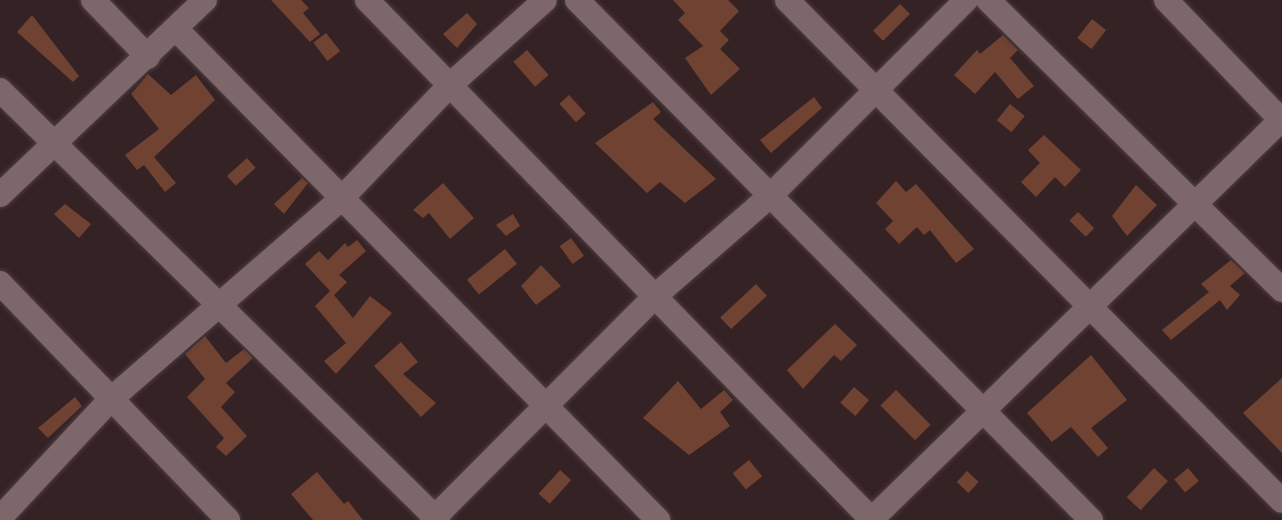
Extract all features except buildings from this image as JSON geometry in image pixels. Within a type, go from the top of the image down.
[{"type":"street","points":[[93,0],[148,57]]},
{"type":"street","points":[[0,195],[177,30],[205,0]]},
{"type":"street","points":[[367,0],[871,520],[1282,120],[1166,0]]},
{"type":"street","points":[[2,517],[111,399],[342,198],[450,86],[545,0]]},
{"type":"street","points":[[577,0],[1091,520]]},
{"type":"street","points":[[787,0],[1282,501]]},
{"type":"street","points":[[0,90],[435,519],[548,408],[655,296],[770,196],[874,88],[966,0]]},
{"type":"street","points":[[988,0],[1197,201],[1282,290]]},
{"type":"street","points":[[177,30],[658,520]]},
{"type":"street","points":[[0,283],[228,520]]}]
